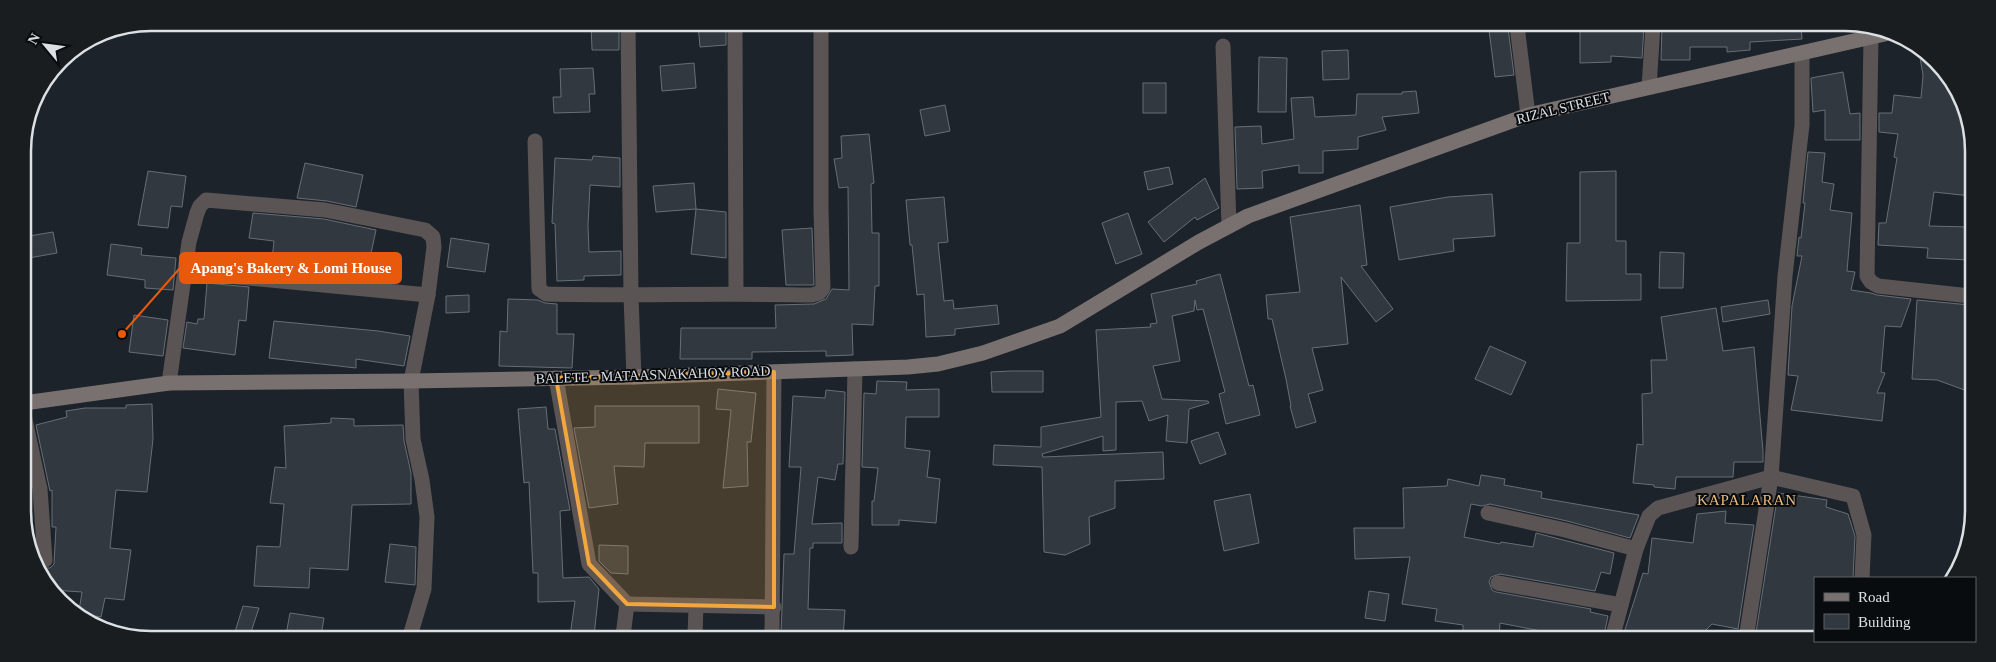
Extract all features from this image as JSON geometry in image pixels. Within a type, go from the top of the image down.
[{"type":"main road","name":"RIZAL STREET","points":[[1248,216],[1528,115],[1879,36]]},
{"type":"main road","name":"BALETE - MATAASNAKAHOY ROAD","points":[[31,402],[169,383],[411,382],[634,377],[938,364],[983,353],[1060,326],[1199,242],[1248,216]]},
{"type":"street","points":[[628,31],[631,296],[634,377]]},
{"type":"street","points":[[735,31],[736,293]]},
{"type":"street","points":[[535,141],[539,289],[546,294],[631,296],[736,293],[812,295],[818,293],[823,288],[821,209],[822,31]]},
{"type":"street","points":[[1519,31],[1528,115]]},
{"type":"street","points":[[1649,87],[1653,31]]},
{"type":"street","points":[[1871,38],[1866,276],[1878,286],[1965,295]]},
{"type":"street","points":[[1223,46],[1229,226]]},
{"type":"street","points":[[1747,630],[1771,477],[1785,276],[1802,125],[1802,53]]},
{"type":"street","points":[[169,383],[190,242],[197,213],[200,206],[206,200],[325,210],[425,230],[433,237],[434,247],[428,295],[411,382],[412,439],[422,480],[427,517],[424,589],[412,631]]},
{"type":"street","points":[[186,272],[428,295]]},
{"type":"street","points":[[851,547],[855,368]]},
{"type":"street","points":[[772,631],[774,372]]},
{"type":"street","points":[[556,378],[589,564],[627,604],[774,607]]},
{"type":"street","points":[[31,448],[40,489],[45,560]]},
{"type":"street","points":[[1614,630],[1636,549],[1649,516],[1658,508],[1771,477],[1853,496],[1864,535],[1862,577]]},
{"type":"street","points":[[1488,512],[1636,549]]},
{"type":"street","points":[[1498,583],[1621,605]]},
{"type":"street","points":[[624,631],[627,604]]},
{"type":"street","points":[[695,631],[696,606]]},
{"type":"highlighted area","points":[[774,372],[774,607],[627,604],[589,564],[556,378]]},
{"type":"building","points":[[591,31],[619,31],[619,50],[592,50]]},
{"type":"building","points":[[699,31],[726,31],[726,45],[700,47]]},
{"type":"building","points":[[1489,31],[1508,31],[1514,75],[1495,77]]},
{"type":"building","points":[[1580,31],[1644,31],[1642,58],[1611,56],[1611,62],[1580,63]]},
{"type":"building","points":[[1662,31],[1801,31],[1802,39],[1750,42],[1750,50],[1727,52],[1727,47],[1690,47],[1690,60],[1661,60]]},
{"type":"building","points":[[1348,50],[1349,79],[1323,80],[1322,51]]},
{"type":"building","points":[[1259,57],[1287,58],[1286,112],[1258,112]]},
{"type":"building","points":[[1920,58],[1935,72],[1952,98],[1964,135],[1965,151],[1965,195],[1934,192],[1929,226],[1965,227],[1965,260],[1927,258],[1928,248],[1878,245],[1879,223],[1886,223],[1897,158],[1894,157],[1898,134],[1879,132],[1879,113],[1892,113],[1894,95],[1921,98],[1923,75]]},
{"type":"building","points":[[694,63],[696,88],[662,91],[660,66]]},
{"type":"building","points":[[593,68],[595,94],[589,94],[590,112],[554,113],[553,97],[561,97],[560,69]]},
{"type":"building","points":[[1843,72],[1850,114],[1860,113],[1860,140],[1825,140],[1825,110],[1813,112],[1811,78]]},
{"type":"building","points":[[1143,83],[1166,83],[1166,113],[1143,113]]},
{"type":"building","points":[[1416,91],[1419,113],[1382,117],[1386,130],[1358,137],[1358,149],[1323,151],[1323,173],[1299,173],[1299,165],[1262,171],[1263,188],[1237,189],[1235,127],[1261,126],[1262,144],[1294,139],[1291,98],[1313,97],[1315,117],[1356,115],[1357,94],[1402,94],[1402,92]]},
{"type":"building","points":[[945,105],[950,131],[925,136],[920,110]]},
{"type":"building","points":[[869,134],[874,183],[871,184],[872,233],[879,233],[879,286],[875,286],[873,325],[852,324],[853,355],[826,356],[826,351],[752,352],[752,359],[680,359],[681,328],[776,328],[775,305],[814,304],[826,299],[832,289],[849,290],[848,187],[839,188],[834,159],[842,158],[841,136]]},
{"type":"building","points":[[1808,152],[1825,153],[1822,182],[1834,184],[1830,210],[1852,213],[1847,271],[1855,272],[1851,290],[1911,299],[1901,327],[1885,326],[1881,372],[1885,373],[1877,393],[1885,393],[1882,421],[1791,410],[1798,376],[1788,375],[1792,306],[1802,256],[1797,256],[1805,203],[1803,203]]},
{"type":"building","points":[[593,156],[620,158],[620,187],[590,185],[589,252],[621,251],[621,275],[584,276],[584,280],[557,281],[555,224],[552,223],[555,158],[592,160]]},
{"type":"building","points":[[305,163],[363,175],[356,207],[327,201],[297,198]]},
{"type":"building","points":[[1169,167],[1173,184],[1148,190],[1144,172]]},
{"type":"building","points":[[148,171],[186,176],[182,207],[171,206],[168,228],[138,225]]},
{"type":"building","points":[[1616,171],[1616,241],[1626,241],[1626,274],[1641,274],[1641,300],[1566,301],[1567,243],[1580,243],[1580,172]]},
{"type":"building","points":[[1205,178],[1219,208],[1197,220],[1195,217],[1164,242],[1148,222]]},
{"type":"building","points":[[694,183],[696,209],[656,212],[653,186]]},
{"type":"building","points":[[1492,194],[1495,236],[1453,239],[1454,251],[1399,260],[1390,207],[1448,197]]},
{"type":"building","points":[[944,197],[948,242],[938,243],[944,301],[953,300],[954,309],[997,305],[999,324],[955,329],[955,335],[926,337],[924,294],[917,295],[906,200]]},
{"type":"building","points":[[1360,205],[1367,265],[1361,266],[1393,309],[1376,322],[1341,277],[1348,344],[1312,348],[1323,390],[1308,394],[1316,422],[1296,428],[1272,319],[1268,319],[1266,295],[1300,292],[1290,217]]},
{"type":"building","points":[[696,209],[726,212],[726,258],[691,254]]},
{"type":"building","points":[[253,213],[324,219],[376,230],[366,277],[338,271],[339,267],[290,260],[289,272],[271,270],[274,241],[249,238]]},
{"type":"building","points":[[1128,213],[1142,254],[1116,264],[1102,223]]},
{"type":"building","points":[[812,228],[814,285],[786,285],[782,230]]},
{"type":"building","points":[[53,232],[57,253],[32,257],[32,236]]},
{"type":"building","points":[[451,238],[489,244],[485,272],[447,267]]},
{"type":"building","points":[[111,244],[142,248],[141,255],[176,258],[173,290],[145,288],[145,280],[107,275]]},
{"type":"building","points":[[1660,252],[1684,253],[1683,288],[1659,288]]},
{"type":"building","points":[[1220,274],[1249,386],[1253,385],[1260,415],[1226,424],[1219,394],[1225,392],[1203,309],[1197,310],[1195,300],[1194,311],[1172,316],[1180,361],[1153,366],[1162,399],[1208,401],[1209,403],[1189,409],[1187,443],[1166,441],[1168,415],[1149,421],[1142,401],[1116,402],[1116,450],[1103,451],[1103,436],[1042,454],[1043,457],[1163,452],[1164,479],[1115,481],[1115,508],[1089,517],[1090,544],[1065,555],[1044,552],[1042,467],[993,465],[994,445],[1041,447],[1041,427],[1101,417],[1096,330],[1151,327],[1150,324],[1157,323],[1151,294],[1197,284],[1196,281]]},
{"type":"building","points":[[207,283],[249,287],[246,321],[239,320],[235,355],[183,348],[187,322],[197,324],[198,319],[204,319]]},
{"type":"building","points":[[469,295],[469,312],[446,313],[446,296]]},
{"type":"building","points":[[508,299],[538,300],[557,304],[557,334],[574,334],[572,368],[499,366],[500,331],[507,332]]},
{"type":"building","points":[[1768,300],[1770,314],[1723,322],[1721,307]]},
{"type":"building","points":[[1917,300],[1965,305],[1965,390],[1937,380],[1912,379]]},
{"type":"building","points":[[1716,308],[1723,351],[1754,347],[1763,462],[1734,462],[1733,477],[1676,477],[1675,489],[1633,483],[1637,444],[1643,445],[1642,394],[1652,393],[1651,360],[1667,360],[1661,317]]},
{"type":"building","points":[[134,315],[168,320],[163,356],[129,352]]},
{"type":"building","points":[[274,321],[410,336],[404,366],[356,359],[356,368],[269,358]]},
{"type":"building","points":[[1490,346],[1526,362],[1511,395],[1475,379]]},
{"type":"building","points":[[1043,371],[1043,392],[992,392],[991,372]]},
{"type":"building","points":[[877,381],[907,382],[906,390],[939,389],[939,417],[906,417],[905,448],[930,451],[927,477],[940,479],[936,523],[899,520],[899,525],[872,525],[872,501],[874,501],[878,468],[862,467],[864,393],[876,394]]},
{"type":"building","points":[[718,389],[756,393],[751,442],[747,442],[748,486],[723,488],[731,410],[716,409]]},
{"type":"building","points":[[826,390],[845,392],[843,464],[838,464],[835,480],[818,477],[812,524],[842,523],[842,543],[813,543],[813,548],[810,548],[808,609],[845,610],[843,631],[781,631],[784,554],[794,554],[801,467],[789,467],[793,396],[825,398]]},
{"type":"building","points":[[152,404],[153,439],[147,492],[116,490],[110,548],[131,550],[124,600],[105,598],[101,617],[92,615],[80,607],[82,592],[62,591],[46,568],[50,568],[54,564],[56,527],[52,527],[52,490],[50,491],[36,425],[67,417],[66,411],[85,408],[126,408],[126,405]]},
{"type":"building","points":[[595,406],[699,406],[699,443],[645,443],[644,467],[614,466],[618,504],[589,508],[574,428],[595,427]]},
{"type":"building","points":[[546,407],[548,429],[555,429],[570,510],[560,511],[563,578],[589,577],[599,589],[595,631],[571,631],[575,601],[538,602],[538,573],[533,573],[529,482],[524,483],[518,409]]},
{"type":"building","points":[[331,418],[354,419],[354,426],[403,425],[404,441],[411,473],[411,504],[352,505],[348,570],[310,568],[309,588],[254,586],[257,546],[280,547],[284,504],[270,503],[275,467],[286,468],[284,426],[331,423]]},
{"type":"building","points":[[1218,432],[1226,454],[1200,464],[1191,441]]},
{"type":"building","points":[[1481,475],[1505,479],[1504,485],[1542,492],[1541,498],[1639,515],[1630,538],[1567,521],[1490,504],[1482,506],[1471,504],[1464,537],[1500,544],[1501,542],[1533,547],[1536,533],[1614,553],[1610,574],[1601,572],[1595,591],[1500,574],[1491,577],[1489,582],[1492,590],[1496,592],[1591,609],[1590,612],[1608,616],[1605,630],[1537,630],[1500,623],[1500,630],[1463,630],[1463,625],[1435,621],[1437,609],[1402,604],[1410,557],[1355,559],[1354,528],[1404,528],[1403,488],[1447,486],[1448,479],[1479,486]]},
{"type":"building","points":[[1778,493],[1827,500],[1826,507],[1848,514],[1855,536],[1853,577],[1814,577],[1814,630],[1756,630]]},
{"type":"building","points":[[1250,494],[1259,543],[1224,551],[1214,501]]},
{"type":"building","points":[[1726,511],[1725,523],[1754,525],[1738,629],[1712,624],[1706,630],[1625,630],[1643,573],[1648,574],[1652,538],[1693,543],[1697,514]]},
{"type":"building","points":[[390,544],[416,547],[415,585],[385,582]]},
{"type":"building","points":[[599,545],[628,546],[628,574],[611,573],[599,561]]},
{"type":"building","points":[[1369,591],[1389,594],[1385,621],[1365,618]]},
{"type":"building","points":[[243,606],[259,608],[251,631],[235,631]]},
{"type":"building","points":[[290,613],[324,618],[322,631],[287,631]]},
{"type":"place","name":"Apang's Bakery & Lomi House","points":[[122,334]]},
{"type":"district","name":"KAPALARAN","points":[[1747,500]]}]
